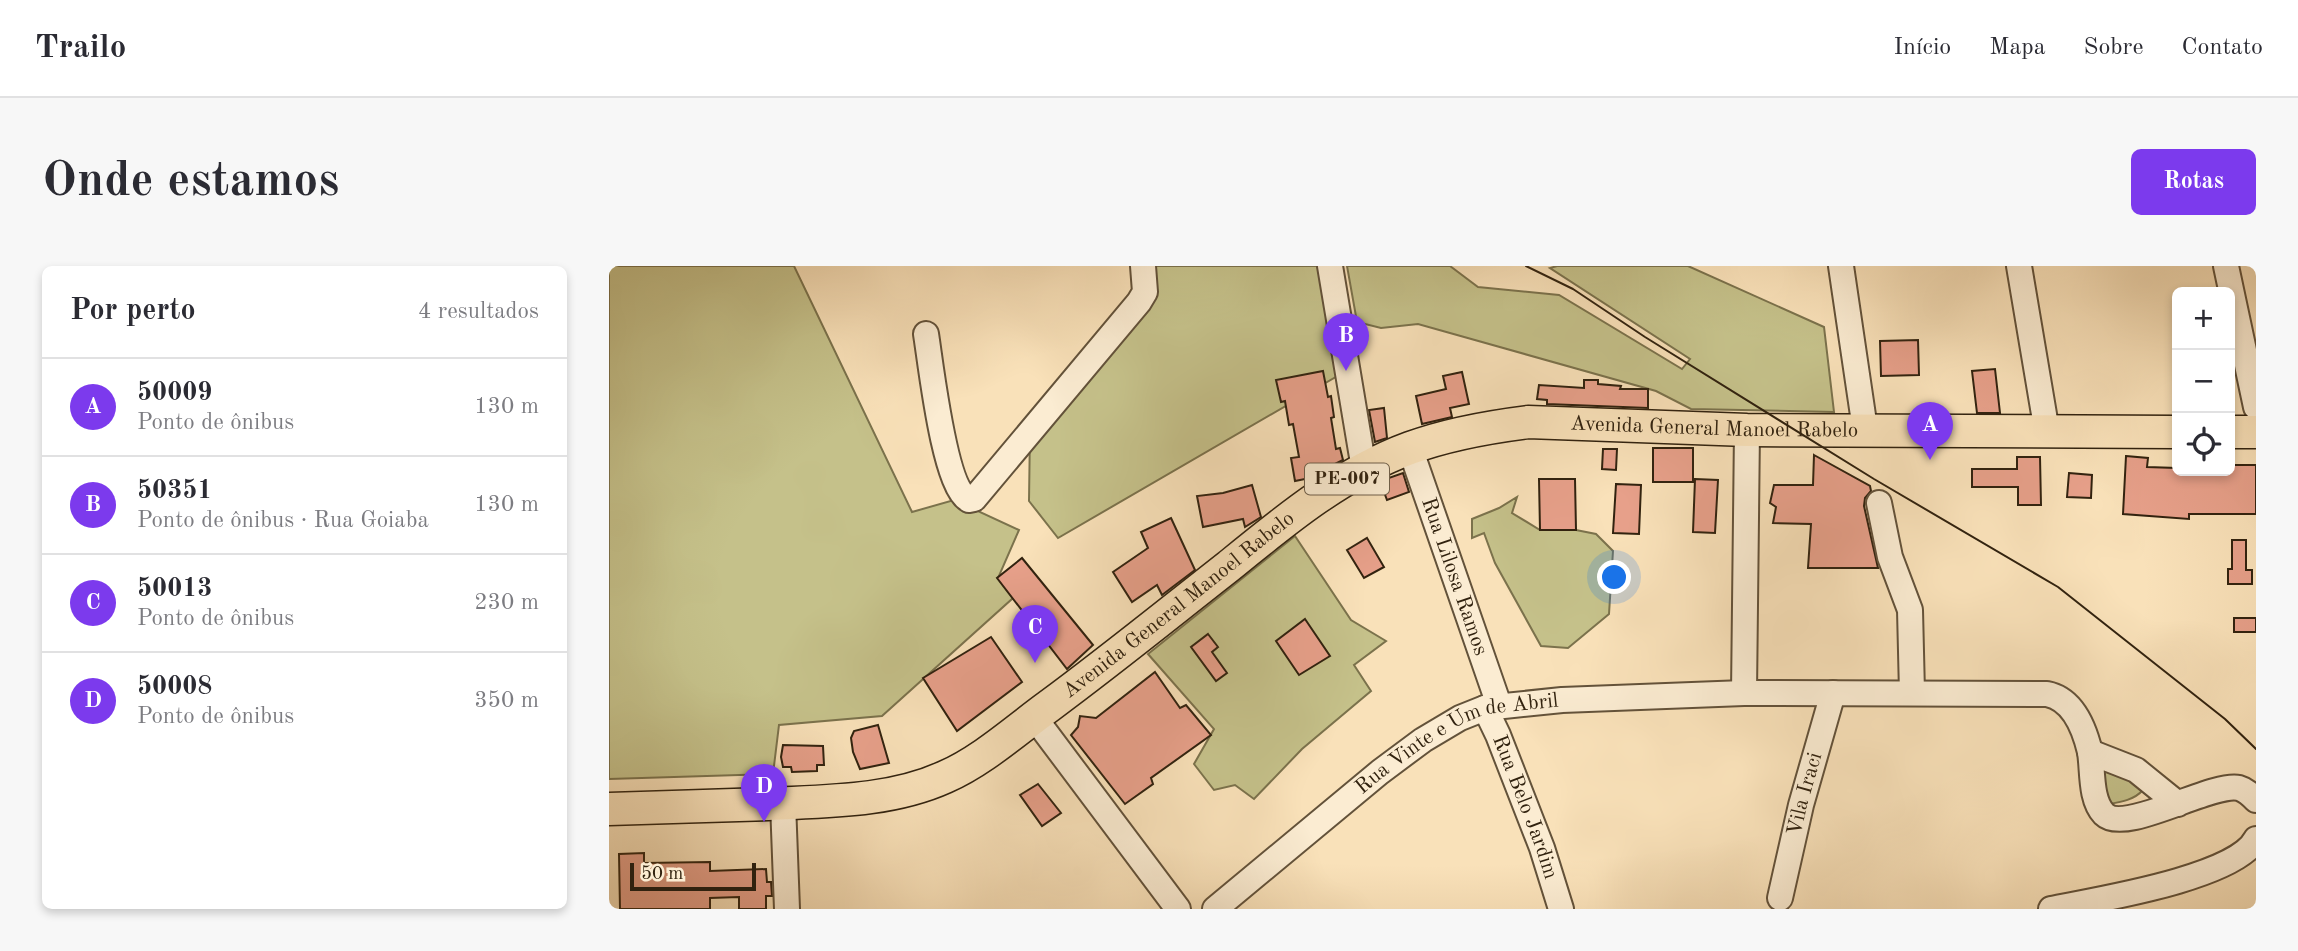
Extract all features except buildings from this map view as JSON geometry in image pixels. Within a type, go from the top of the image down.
[{"type":"main road","name":"Avenida General Manoel Rabelo","points":[[609,809],[783,803],[874,796],[946,777],[982,755],[1099,669],[1300,510],[1364,469],[1410,448],[1492,426],[1528,422],[1747,430],[2172,432]]},
{"type":"main road","points":[[2235,432],[2256,432]]},
{"type":"street","points":[[926,334],[946,450],[958,491],[969,500],[974,499],[1139,302],[1145,292],[1143,266]]},
{"type":"street","points":[[1330,266],[1364,469]]},
{"type":"street","points":[[1842,266],[1865,429]]},
{"type":"street","points":[[2019,266],[2047,432]]},
{"type":"street","points":[[2226,266],[2256,407]]},
{"type":"street","points":[[1744,693],[1747,430]]},
{"type":"street","name":"Rua Lilosa Ramos","points":[[1410,448],[1492,707]]},
{"type":"street","points":[[1879,503],[1890,557],[1910,610],[1912,693]]},
{"type":"street","name":"Rua Vinte e Um de Abril","points":[[1215,909],[1380,772],[1423,740],[1460,718],[1492,707],[1562,700],[1744,693],[2035,693],[2060,696],[2074,713],[2087,740],[2098,804],[2104,814],[2111,818],[2130,817],[2218,790],[2247,794]]},
{"type":"street","name":"Vila Iraci","points":[[1780,898],[1801,805],[1833,693]]},
{"type":"street","name":"Rua Belo Jardim","points":[[1492,707],[1498,735],[1542,848],[1562,909]]},
{"type":"street","points":[[1034,717],[1178,909]]},
{"type":"street","points":[[2089,752],[2136,770],[2178,804]]},
{"type":"street","points":[[783,803],[787,909]]},
{"type":"street","points":[[2051,909],[2147,900],[2223,866],[2251,848],[2256,839]]},
{"type":"shaded area","points":[[609,266],[794,266],[912,512],[954,500],[1019,530],[998,578],[1013,598],[882,716],[779,725],[773,774],[609,779]]},
{"type":"shaded area","points":[[1139,266],[1324,266],[1346,371],[1058,538],[1029,501],[1030,430],[1145,292]]},
{"type":"shaded area","points":[[1347,266],[1450,266],[1478,287],[1559,295],[1682,369],[1690,359],[1550,268],[1688,266],[1824,327],[1834,412],[1691,409],[1656,391],[1418,324],[1381,328],[1357,322]]},
{"type":"shaded area","points":[[1517,497],[1512,513],[1540,530],[1576,530],[1596,534],[1613,551],[1609,614],[1568,648],[1541,646],[1495,563],[1484,533],[1472,538],[1472,519]]},
{"type":"shaded area","points":[[1295,536],[1351,620],[1386,641],[1354,665],[1371,691],[1302,749],[1254,799],[1235,785],[1214,790],[1194,764],[1214,729],[1148,654]]},
{"type":"shaded area","points":[[2095,764],[2137,777],[2143,790],[2131,798],[2109,804]]},
{"type":"tram line","points":[[1526,266],[1573,289],[1645,337],[1874,479],[2058,587],[2225,719],[2256,749]]},
{"type":"place","name":"50351","points":[[1346,371]]},
{"type":"place","name":"50009","points":[[1930,460]]},
{"type":"place","name":"50013","points":[[1035,663]]},
{"type":"place","name":"50008","points":[[764,822]]}]
